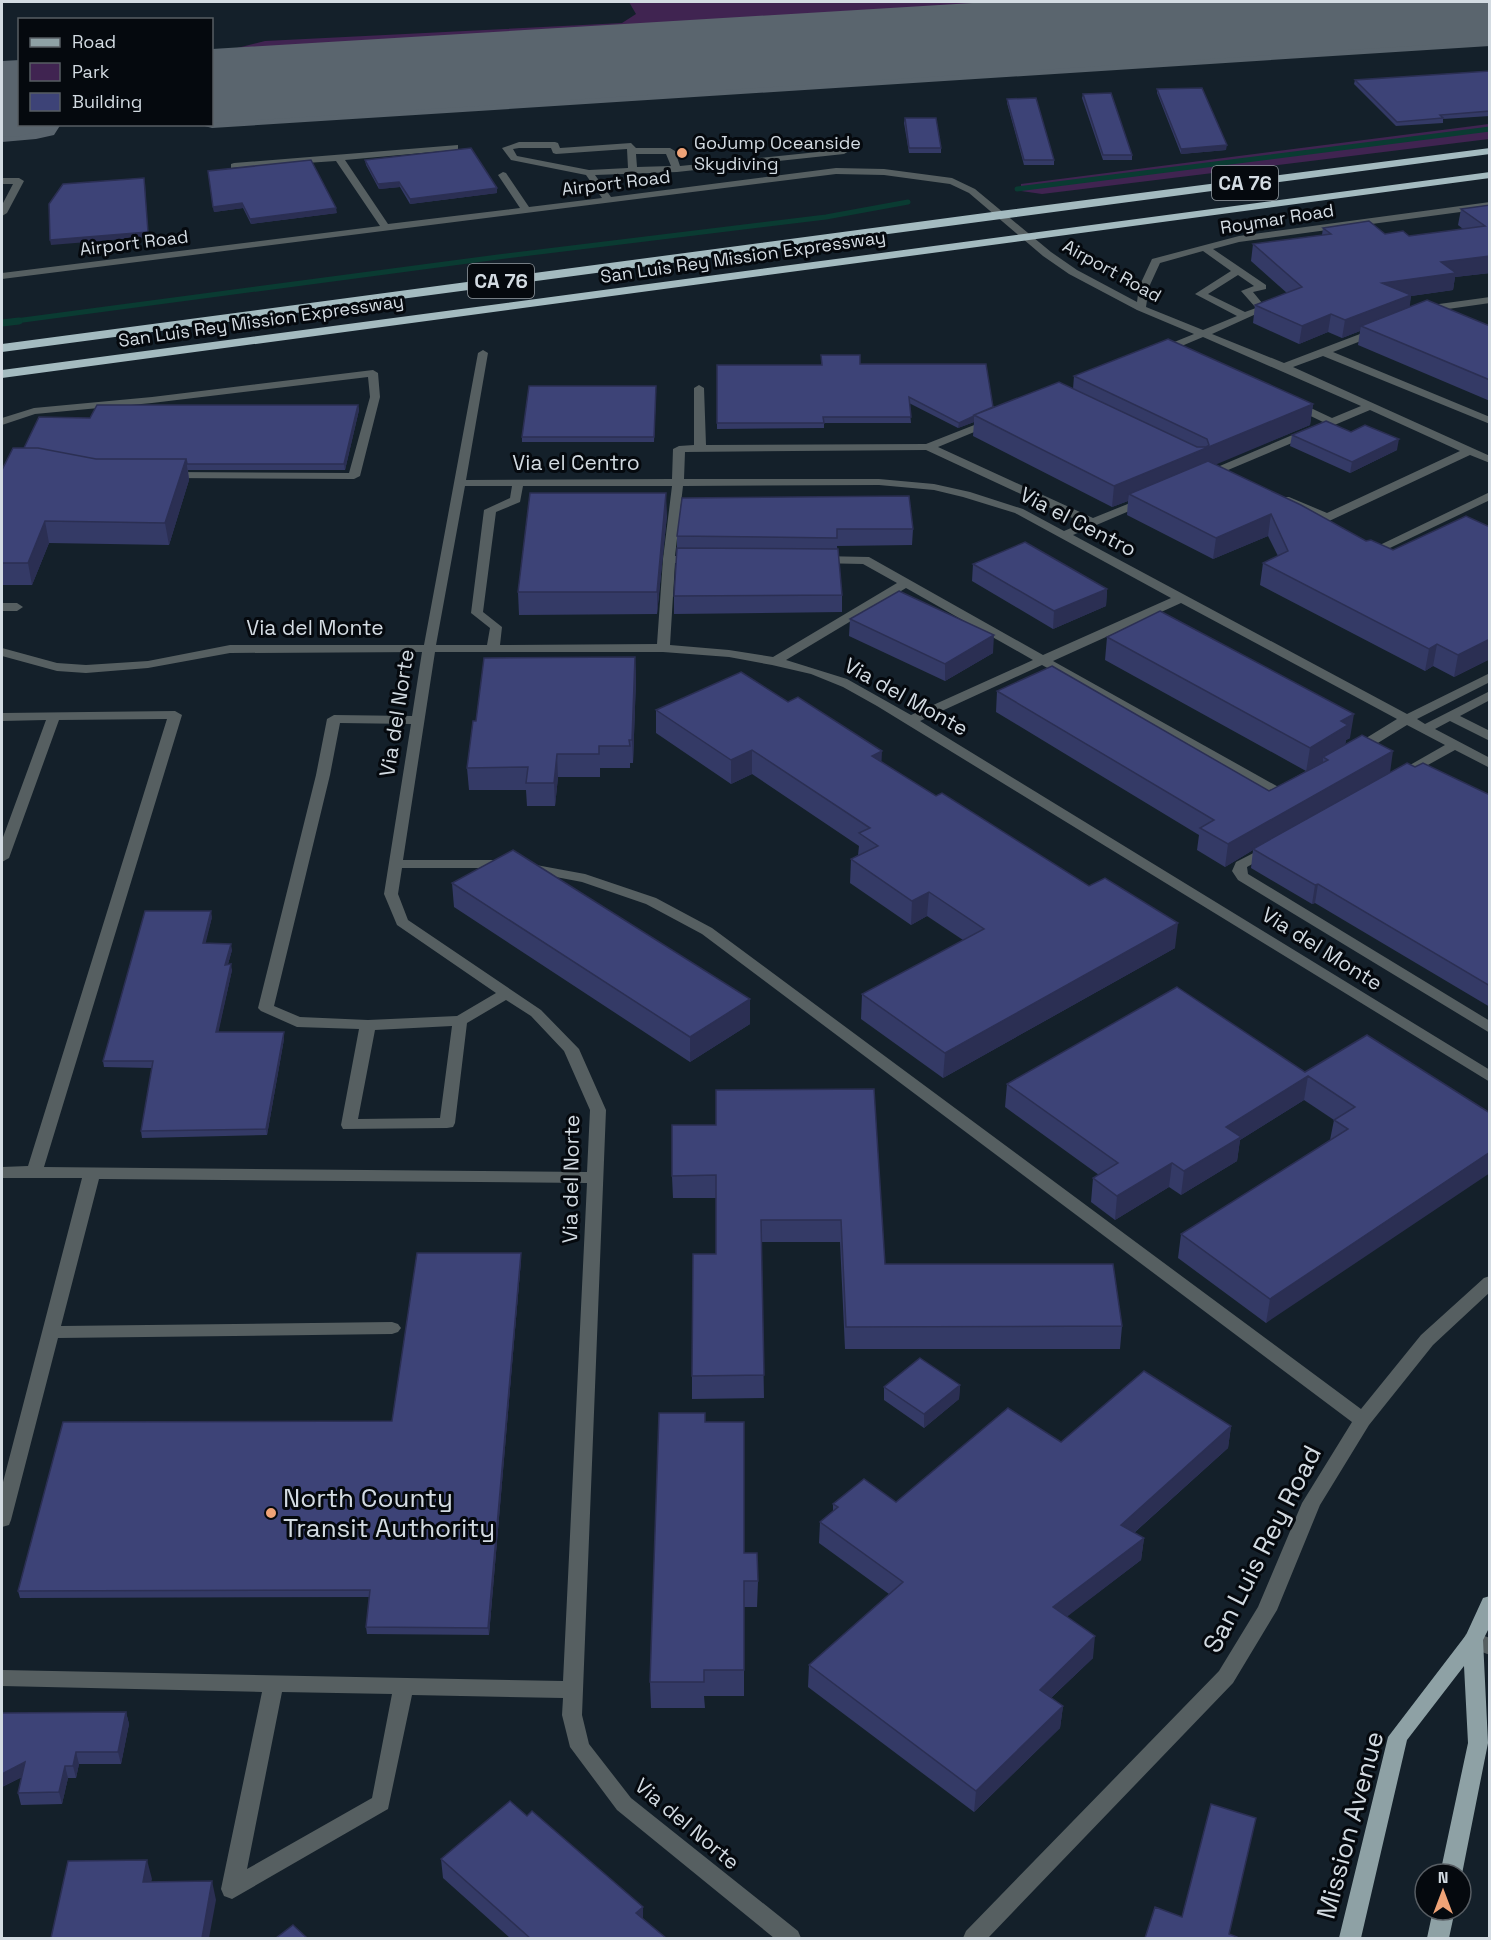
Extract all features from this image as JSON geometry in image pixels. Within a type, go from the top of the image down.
[{"type":"highway","name":"San Luis Rey Mission Expressway","points":[[2,348],[1000,214],[1490,151]]},
{"type":"highway","name":"San Luis Rey Mission Expressway","points":[[2,374],[1490,175]]},
{"type":"main road","name":"Mission Avenue","points":[[1453,1862],[1478,1743],[1481,1644],[1490,1604]]},
{"type":"main road","name":"Mission Avenue","points":[[1350,1938],[1398,1737],[1481,1644]]},
{"type":"main road","points":[[1438,1938],[1441,1922]]},
{"type":"street","points":[[554,168],[555,145],[519,145],[507,148],[514,158],[554,168],[589,172],[677,169],[844,151]]},
{"type":"street","points":[[555,151],[631,146],[633,170]]},
{"type":"street","points":[[234,166],[455,147]]},
{"type":"street","points":[[631,151],[670,151],[677,169]]},
{"type":"street","points":[[339,158],[386,228]]},
{"type":"street","name":"Airport Road","points":[[2,276],[836,171],[884,172],[951,181],[972,191],[1024,237],[1073,272],[1141,308],[1284,367],[1490,460]]},
{"type":"street","points":[[589,172],[609,201]]},
{"type":"street","points":[[503,176],[527,211]]},
{"type":"street","points":[[2,181],[19,181],[2,213]]},
{"type":"street","name":"Roymar Road","points":[[1141,308],[1144,287],[1156,261],[1239,239],[1490,205]]},
{"type":"street","points":[[1150,355],[1176,349],[1202,333],[1262,309],[1246,291],[1262,287],[1205,248]]},
{"type":"street","points":[[1238,271],[1200,294],[1245,316]]},
{"type":"street","points":[[1418,315],[1439,307],[1490,300]]},
{"type":"street","points":[[1439,307],[1459,316]]},
{"type":"street","points":[[1284,367],[1387,327]]},
{"type":"street","points":[[1324,352],[1490,421]]},
{"type":"street","name":"Via del Norte","points":[[483,353],[429,650],[391,894],[402,922],[536,1013],[571,1049],[598,1110],[572,1715],[580,1747],[624,1804],[790,1938]]},
{"type":"street","points":[[2,422],[34,411],[152,400],[373,373],[375,397],[354,476],[158,476]]},
{"type":"street","points":[[699,388],[700,449]]},
{"type":"street","points":[[1278,396],[1332,422]]},
{"type":"street","points":[[1188,483],[1369,406]]},
{"type":"street","points":[[663,648],[670,500],[678,483],[679,449],[928,447],[1002,416]]},
{"type":"street","points":[[928,447],[1094,523]]},
{"type":"street","points":[[1325,536],[1306,526],[1469,451]]},
{"type":"street","points":[[1220,469],[1241,479]]},
{"type":"street","name":"Via el Centro","points":[[460,483],[879,482],[934,487],[966,494],[1019,511],[1490,764]]},
{"type":"street","points":[[493,650],[496,627],[477,613],[490,510],[522,500],[518,483]]},
{"type":"street","points":[[1273,493],[1326,517]]},
{"type":"street","points":[[1354,551],[1364,556],[1490,495]]},
{"type":"street","points":[[1064,536],[1157,496]]},
{"type":"street","points":[[669,559],[715,560]]},
{"type":"street","points":[[807,560],[865,560],[1282,795],[1301,783]]},
{"type":"street","points":[[775,661],[906,583]]},
{"type":"street","points":[[910,720],[1181,598]]},
{"type":"street","points":[[2,607],[17,607]]},
{"type":"street","name":"Via del Monte","points":[[2,652],[62,668],[93,670],[124,668],[230,649],[663,648],[709,650],[775,661],[837,680],[910,720],[1490,1077]]},
{"type":"street","points":[[1340,760],[1407,719],[1490,677]]},
{"type":"street","points":[[1425,729],[1490,695]]},
{"type":"street","points":[[2,717],[175,715],[34,1172]]},
{"type":"street","points":[[1450,716],[1490,737]]},
{"type":"street","points":[[2,858],[54,717]]},
{"type":"street","points":[[418,720],[334,719],[323,775],[266,1008],[297,1022],[368,1025],[460,1021],[506,993]]},
{"type":"street","points":[[1393,779],[1454,745]]},
{"type":"street","points":[[1412,769],[1432,779]]},
{"type":"street","points":[[1281,842],[1241,865],[1239,871],[1243,877],[1490,1028]]},
{"type":"street","points":[[396,864],[508,864],[585,878],[651,901],[707,931],[1363,1420]]},
{"type":"street","points":[[368,1025],[349,1125],[447,1123],[460,1021]]},
{"type":"street","points":[[2,1172],[595,1178]]},
{"type":"street","points":[[2,1520],[92,1173]]},
{"type":"street","name":"San Luis Rey Road","points":[[974,1938],[1226,1677],[1267,1610],[1311,1503],[1363,1420],[1427,1340],[1490,1282]]},
{"type":"street","points":[[50,1332],[392,1328]]},
{"type":"street","points":[[2,1678],[573,1690]]},
{"type":"street","points":[[274,1684],[232,1889],[381,1803],[403,1687]]},
{"type":"green space","points":[[629,2],[1046,2],[1055,14],[237,62],[237,48],[265,41],[622,23],[636,14]]},
{"type":"green space","points":[[1489,124],[1489,139],[1042,194],[1021,191],[1021,184]]},
{"type":"building","points":[[1490,71],[1490,111],[1440,115],[1443,118],[1397,122],[1355,80]]},
{"type":"building","points":[[1202,88],[1227,145],[1181,149],[1157,89]]},
{"type":"building","points":[[1111,93],[1132,155],[1103,155],[1083,94]]},
{"type":"building","points":[[1036,98],[1054,160],[1024,160],[1007,99]]},
{"type":"building","points":[[905,118],[936,118],[941,148],[909,148]]},
{"type":"building","points":[[471,148],[497,188],[410,199],[399,182],[378,184],[365,160]]},
{"type":"building","points":[[311,160],[336,208],[250,219],[242,203],[213,207],[208,171]]},
{"type":"building","points":[[144,178],[148,232],[50,240],[49,204],[63,184]]},
{"type":"building","points":[[1490,205],[1490,256],[1441,262],[1456,273],[1382,283],[1411,295],[1345,320],[1331,314],[1302,326],[1255,305],[1302,287],[1253,244],[1331,234],[1323,228],[1369,221],[1385,234],[1403,231],[1409,236],[1485,226],[1461,209]]},
{"type":"building","points":[[1427,300],[1490,326],[1490,380],[1361,326]]},
{"type":"building","points":[[1168,339],[1313,404],[1114,486],[974,415],[1059,382],[1197,447],[1206,447],[1209,445],[1207,439],[1074,376]]},
{"type":"building","points":[[821,355],[860,355],[860,364],[986,364],[993,407],[959,423],[909,397],[911,417],[823,417],[824,423],[717,423],[717,365],[822,365]]},
{"type":"building","points":[[529,386],[656,386],[654,437],[522,437]]},
{"type":"building","points":[[97,405],[358,405],[344,464],[187,464],[186,459],[96,459],[38,448],[24,448],[39,417],[90,418]]},
{"type":"building","points":[[1326,421],[1351,432],[1365,425],[1399,439],[1352,462],[1292,435]]},
{"type":"building","points":[[13,448],[38,448],[96,459],[186,459],[165,523],[45,521],[28,563],[2,563],[2,470]]},
{"type":"building","points":[[1208,461],[1301,505],[1366,541],[1371,540],[1393,550],[1466,516],[1490,527],[1490,639],[1458,655],[1437,644],[1429,649],[1263,563],[1288,551],[1271,514],[1216,538],[1129,494]]},
{"type":"building","points":[[530,493],[666,493],[657,592],[518,592]]},
{"type":"building","points":[[909,496],[913,529],[837,529],[837,538],[677,536],[682,498]]},
{"type":"building","points":[[1025,542],[1107,589],[1054,611],[973,564]]},
{"type":"building","points":[[677,548],[838,549],[842,595],[674,596]]},
{"type":"building","points":[[899,591],[994,635],[945,664],[850,619]]},
{"type":"building","points":[[1160,611],[1354,714],[1341,721],[1348,725],[1310,748],[1107,637]]},
{"type":"building","points":[[635,657],[630,746],[599,746],[599,754],[557,754],[554,783],[526,783],[528,767],[467,768],[484,658]]},
{"type":"building","points":[[1052,666],[1269,791],[1328,760],[1323,757],[1362,735],[1393,751],[1228,844],[1200,828],[1214,820],[997,691]]},
{"type":"building","points":[[741,672],[788,702],[798,697],[882,751],[872,756],[936,796],[942,793],[1089,886],[1105,878],[1178,923],[945,1053],[862,994],[984,929],[929,892],[912,901],[851,859],[878,846],[859,833],[870,828],[752,750],[731,760],[656,710]]},
{"type":"building","points":[[1407,763],[1415,767],[1423,763],[1490,795],[1490,986],[1318,884],[1315,885],[1253,849]]},
{"type":"building","points":[[513,850],[750,999],[690,1037],[452,883]]},
{"type":"building","points":[[145,911],[211,911],[203,943],[231,944],[225,965],[231,964],[216,1032],[284,1032],[266,1129],[141,1131],[153,1061],[103,1061]]},
{"type":"building","points":[[1177,987],[1305,1072],[1367,1035],[1490,1113],[1490,1152],[1270,1299],[1181,1234],[1348,1129],[1334,1120],[1355,1107],[1308,1076],[1226,1127],[1241,1137],[1184,1171],[1172,1163],[1117,1196],[1093,1178],[1118,1163],[1007,1084]]},
{"type":"building","points":[[874,1089],[885,1264],[1113,1264],[1122,1326],[846,1327],[841,1220],[761,1220],[764,1375],[692,1376],[693,1254],[716,1254],[716,1175],[672,1176],[672,1125],[716,1125],[716,1090]]},
{"type":"building","name":"North County Transit Authority","points":[[417,1253],[521,1253],[488,1628],[366,1627],[370,1590],[18,1591],[63,1422],[392,1421]]},
{"type":"building","points":[[920,1358],[960,1385],[924,1414],[884,1387]]},
{"type":"building","points":[[1144,1371],[1231,1426],[1121,1525],[1144,1538],[1053,1607],[1095,1636],[1040,1690],[1063,1706],[976,1791],[809,1665],[903,1582],[820,1522],[838,1507],[833,1504],[864,1479],[896,1502],[1008,1408],[1061,1442]]},
{"type":"building","points":[[659,1413],[705,1413],[705,1422],[744,1422],[744,1553],[757,1553],[758,1581],[744,1581],[744,1670],[704,1670],[704,1682],[650,1682]]},
{"type":"building","points":[[126,1712],[118,1752],[76,1752],[73,1766],[65,1766],[59,1792],[18,1793],[25,1762],[2,1774],[2,1713]]},
{"type":"building","points":[[510,1801],[527,1816],[532,1811],[643,1907],[636,1913],[666,1938],[530,1938],[441,1859]]},
{"type":"building","points":[[1211,1804],[1256,1818],[1229,1934],[1237,1938],[1145,1938],[1155,1907],[1182,1917]]},
{"type":"building","points":[[147,1860],[143,1882],[212,1881],[202,1938],[51,1938],[68,1861]]},
{"type":"building","points":[[293,1925],[307,1938],[276,1938]]},
{"type":"waterway","points":[[1017,189],[1490,129]]},
{"type":"waterway","points":[[8,322],[498,257],[826,217],[908,202]]},
{"type":"waterway","points":[[2,323],[19,321]]},
{"type":"taxiway","points":[[213,113],[1490,32]]},
{"type":"taxiway","points":[[2,127],[18,126]]},
{"type":"runway","points":[[213,86],[1490,6]]},
{"type":"runway","points":[[2,99],[18,98]]},
{"type":"place","name":"GoJump Oceanside Skydiving","points":[[682,153]]},
{"type":"place","name":"North County Transit Authority","points":[[271,1513]]}]
